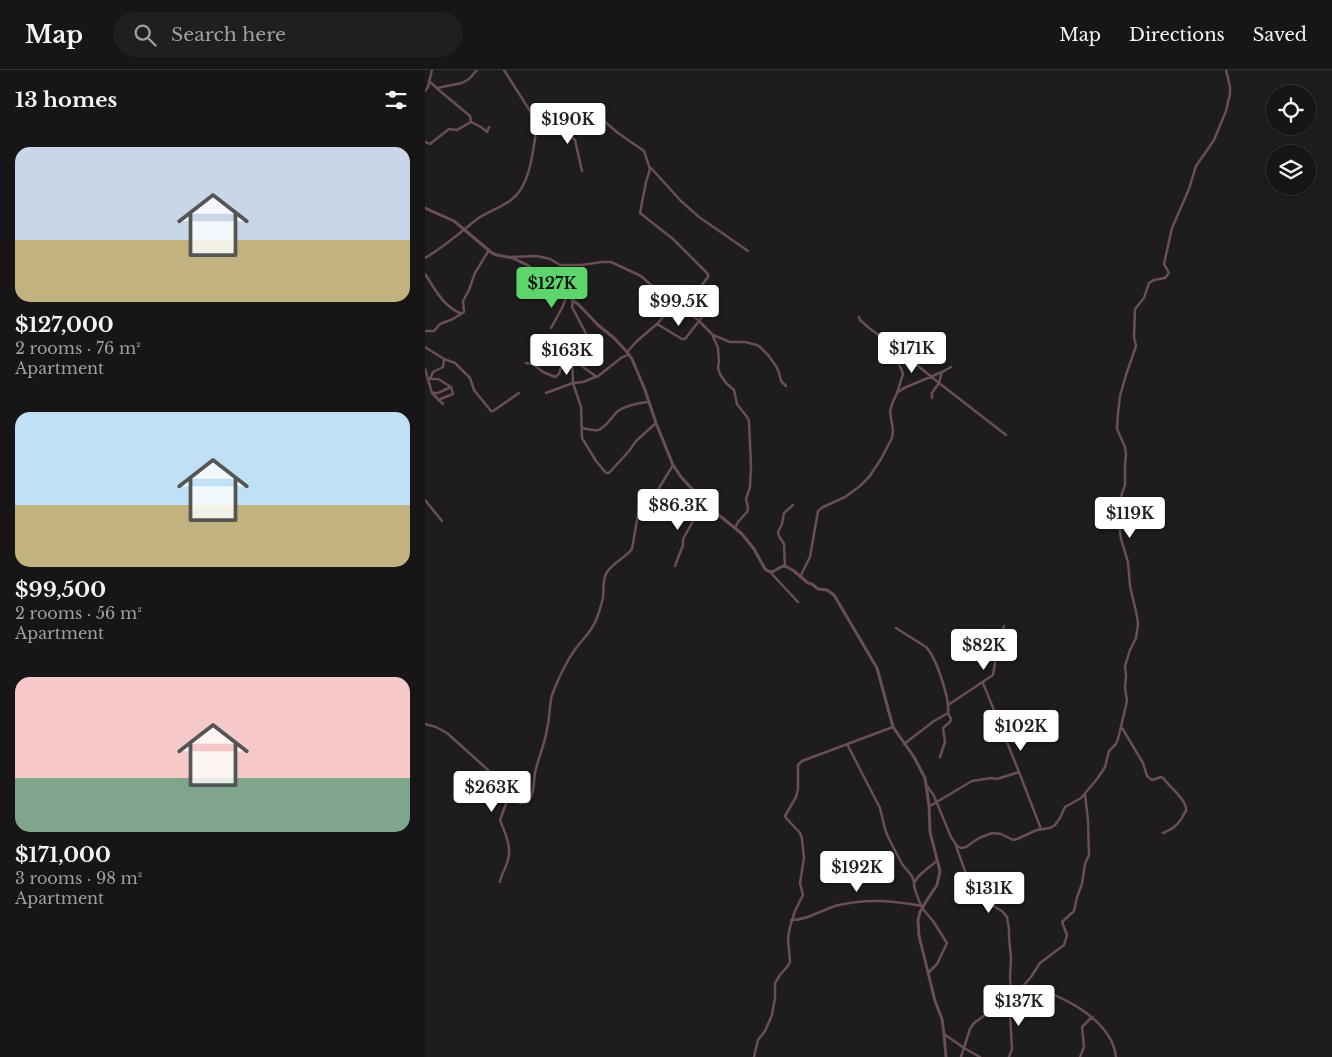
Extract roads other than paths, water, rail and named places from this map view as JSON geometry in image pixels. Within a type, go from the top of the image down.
[{"type":"street","points":[[425,91],[428,87],[432,70]]},
{"type":"street","points":[[436,88],[462,83],[477,70]]},
{"type":"street","points":[[425,258],[444,247],[481,217],[512,200],[518,193],[529,168],[538,123],[536,117],[504,70]]},
{"type":"street","points":[[955,845],[961,848],[966,847],[979,838],[992,833],[1001,834],[1015,840],[1055,825],[1065,807],[1081,798],[1097,779],[1105,767],[1109,751],[1116,744],[1127,698],[1125,666],[1130,650],[1137,638],[1138,624],[1130,586],[1128,562],[1120,532],[1118,505],[1125,485],[1126,454],[1117,429],[1119,403],[1136,346],[1134,333],[1135,309],[1143,298],[1149,282],[1165,278],[1169,272],[1164,265],[1172,228],[1189,189],[1196,166],[1214,140],[1226,111],[1230,87],[1226,70]]},
{"type":"street","points":[[429,81],[470,116],[471,122]]},
{"type":"street","points":[[538,123],[539,120],[567,109],[590,111],[643,151],[650,167],[681,201],[699,217],[748,251]]},
{"type":"street","points":[[545,118],[566,131],[575,140],[582,171]]},
{"type":"street","points":[[471,122],[487,132],[489,127]]},
{"type":"street","points":[[425,142],[431,144],[449,130],[457,130],[471,122]]},
{"type":"street","points":[[650,167],[640,213],[673,240],[709,274],[709,277],[698,290],[713,303],[684,339],[657,324]]},
{"type":"street","points":[[425,208],[451,220],[497,255],[509,257],[527,265],[573,300],[598,325],[618,341],[628,353],[645,390],[655,424],[673,465],[681,478],[701,500],[746,539],[765,568],[773,574],[798,602]]},
{"type":"street","points":[[425,331],[434,331],[440,324],[453,319],[464,310],[463,301],[473,278],[489,250]]},
{"type":"street","points":[[509,257],[537,256],[567,266],[611,262],[641,276],[657,290],[679,304],[712,334],[719,351],[718,368],[720,374],[734,390],[737,404],[749,421],[751,466],[750,487],[746,499],[748,510],[735,528]]},
{"type":"street","points":[[425,274],[443,300],[461,313]]},
{"type":"street","points":[[551,328],[567,296]]},
{"type":"street","points":[[573,300],[572,307],[591,343]]},
{"type":"street","points":[[546,393],[600,376],[628,353],[635,343],[665,315],[671,314],[679,304]]},
{"type":"street","points":[[859,317],[869,328],[1006,435]]},
{"type":"street","points":[[712,334],[730,342],[745,342],[760,347],[776,366],[780,380],[786,386]]},
{"type":"street","points":[[425,348],[455,363],[469,378],[474,390],[491,411],[519,394]]},
{"type":"street","points":[[800,577],[810,557],[819,510],[845,497],[866,481],[894,434],[891,412],[892,404],[903,374],[896,358],[897,348]]},
{"type":"street","points":[[429,379],[433,372],[443,367],[444,359]]},
{"type":"street","points":[[572,362],[573,383],[581,407],[582,438],[607,474],[629,452],[636,441],[655,424]]},
{"type":"street","points":[[526,363],[533,364],[543,372],[556,377],[562,364],[577,362],[595,377]]},
{"type":"street","points":[[896,395],[905,388],[951,367]]},
{"type":"street","points":[[425,369],[432,393],[443,404]]},
{"type":"street","points":[[932,398],[932,393],[939,384],[942,372]]},
{"type":"street","points":[[429,379],[440,380],[451,387],[453,394],[438,400]]},
{"type":"street","points":[[432,393],[437,393],[451,387]]},
{"type":"street","points":[[581,428],[599,429],[625,407],[648,402]]},
{"type":"street","points":[[507,799],[521,803],[529,802],[531,798],[535,789],[535,773],[548,728],[553,694],[570,658],[596,621],[603,597],[605,576],[613,565],[632,549],[642,498],[646,496],[653,498],[673,465]]},
{"type":"street","points":[[425,500],[442,521]]},
{"type":"street","points":[[675,566],[683,545],[683,539],[696,516],[701,500]]},
{"type":"street","points":[[785,566],[784,544],[779,536],[779,532],[783,513],[793,505]]},
{"type":"street","points":[[770,572],[785,566],[818,589],[827,590],[837,600],[877,668],[893,727],[919,765],[927,786],[930,832],[940,871],[938,883],[922,907],[918,920],[919,936],[935,1001],[942,1019],[946,1057]]},
{"type":"street","points":[[948,705],[992,677],[1004,626]]},
{"type":"street","points":[[896,628],[926,647],[938,668],[951,719],[943,728],[945,745],[941,757]]},
{"type":"street","points":[[983,683],[1041,829]]},
{"type":"street","points":[[904,744],[934,721],[948,713]]},
{"type":"street","points":[[425,724],[447,733],[488,770],[500,784],[507,799],[506,806],[499,818],[510,851],[500,882]]},
{"type":"street","points":[[754,1057],[757,1043],[772,1015],[775,983],[779,974],[790,962],[788,938],[791,920],[803,895],[800,883],[803,849],[800,833],[785,816],[798,789],[798,765],[802,761],[893,727]]},
{"type":"street","points":[[1121,727],[1143,763],[1147,776],[1152,780],[1159,777],[1163,778],[1180,797],[1185,806],[1185,812],[1177,826],[1163,833]]},
{"type":"street","points":[[847,744],[880,808],[885,829],[901,864],[915,882],[922,907],[947,943],[937,964],[929,972]]},
{"type":"street","points":[[929,806],[972,781],[997,779],[1019,772]]},
{"type":"street","points":[[927,786],[937,802],[965,871],[985,901],[1007,917],[1011,957],[1010,993]]},
{"type":"street","points":[[961,1057],[972,1026],[1010,993],[1023,986],[1040,963],[1059,949],[1066,941],[1067,934],[1062,922],[1075,909],[1089,853],[1085,794]]},
{"type":"street","points":[[915,882],[919,875],[937,861]]},
{"type":"street","points":[[791,920],[805,919],[837,906],[864,900],[922,907]]},
{"type":"street","points":[[1023,986],[1042,990],[1064,1000],[1092,1017],[1111,1041],[1116,1057]]},
{"type":"street","points":[[1009,1057],[1011,1051],[1011,1009],[1014,991]]},
{"type":"street","points":[[1080,1057],[1085,1047],[1082,1027],[1092,1017]]},
{"type":"street","points":[[945,1034],[980,1057]]},
{"type":"street","points":[[1011,1051],[1014,1057]]}]
